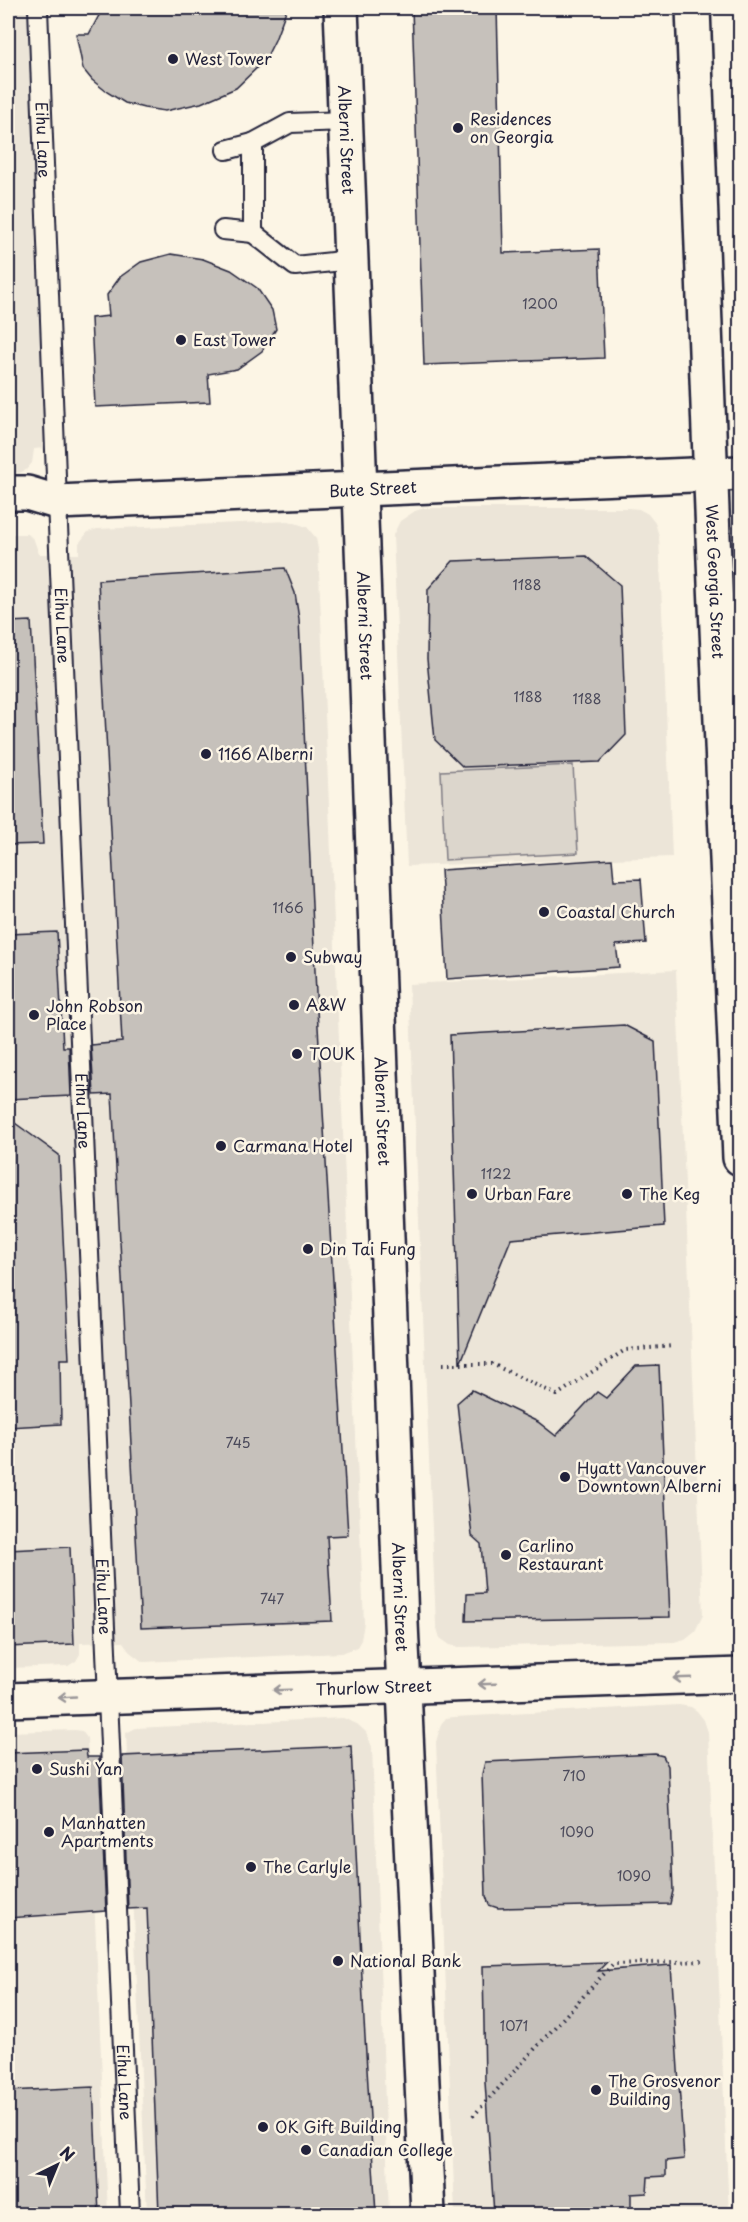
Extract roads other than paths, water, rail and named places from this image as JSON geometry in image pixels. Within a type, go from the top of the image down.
[{"type":"main road","name":"Alberni Street","points":[[341,8],[404,1687],[428,2214]]},
{"type":"main road","name":"West Georgia Street","points":[[693,8],[726,474],[741,1158]]},
{"type":"main road","name":"Bute Street","points":[[8,493],[27,493],[57,502],[726,474]]},
{"type":"main road","name":"Thurlow Street","points":[[8,1700],[741,1676]]},
{"type":"lane","name":"Eihu Lane","points":[[38,8],[130,2214]]},
{"type":"lane","points":[[226,150],[253,143],[290,123],[345,122]]},
{"type":"lane","points":[[253,143],[253,232]]},
{"type":"lane","points":[[224,230],[253,232],[295,266],[351,260]]},
{"type":"place","name":"West Tower","points":[[173,59]]},
{"type":"place","name":"Residences on Georgia","points":[[458,128]]},
{"type":"place","name":"East Tower","points":[[181,340]]},
{"type":"place","name":"1166 Alberni","points":[[206,754]]},
{"type":"place","name":"Coastal Church","points":[[544,912]]},
{"type":"place","name":"Subway","points":[[291,957]]},
{"type":"place","name":"A&W","points":[[294,1005]]},
{"type":"place","name":"John Robson Place","points":[[34,1015]]},
{"type":"place","name":"TOUK","points":[[297,1054]]},
{"type":"place","name":"Carmana Hotel","points":[[221,1146]]},
{"type":"place","name":"Urban Fare","points":[[472,1194]]},
{"type":"place","name":"The Keg","points":[[627,1194]]},
{"type":"place","name":"Din Tai Fung","points":[[308,1249]]},
{"type":"place","name":"Hyatt Vancouver Downtown Alberni","points":[[565,1477]]},
{"type":"place","name":"Carlino Restaurant","points":[[506,1555]]},
{"type":"place","name":"Sushi Yan","points":[[37,1769]]},
{"type":"place","name":"Manhatten Apartments","points":[[49,1832]]},
{"type":"place","name":"The Carlyle","points":[[251,1867]]},
{"type":"place","name":"National Bank","points":[[338,1961]]},
{"type":"place","name":"The Grosvenor Building","points":[[596,2090]]},
{"type":"place","name":"OK Gift Building","points":[[263,2127]]},
{"type":"place","name":"Canadian College","points":[[306,2150]]}]
